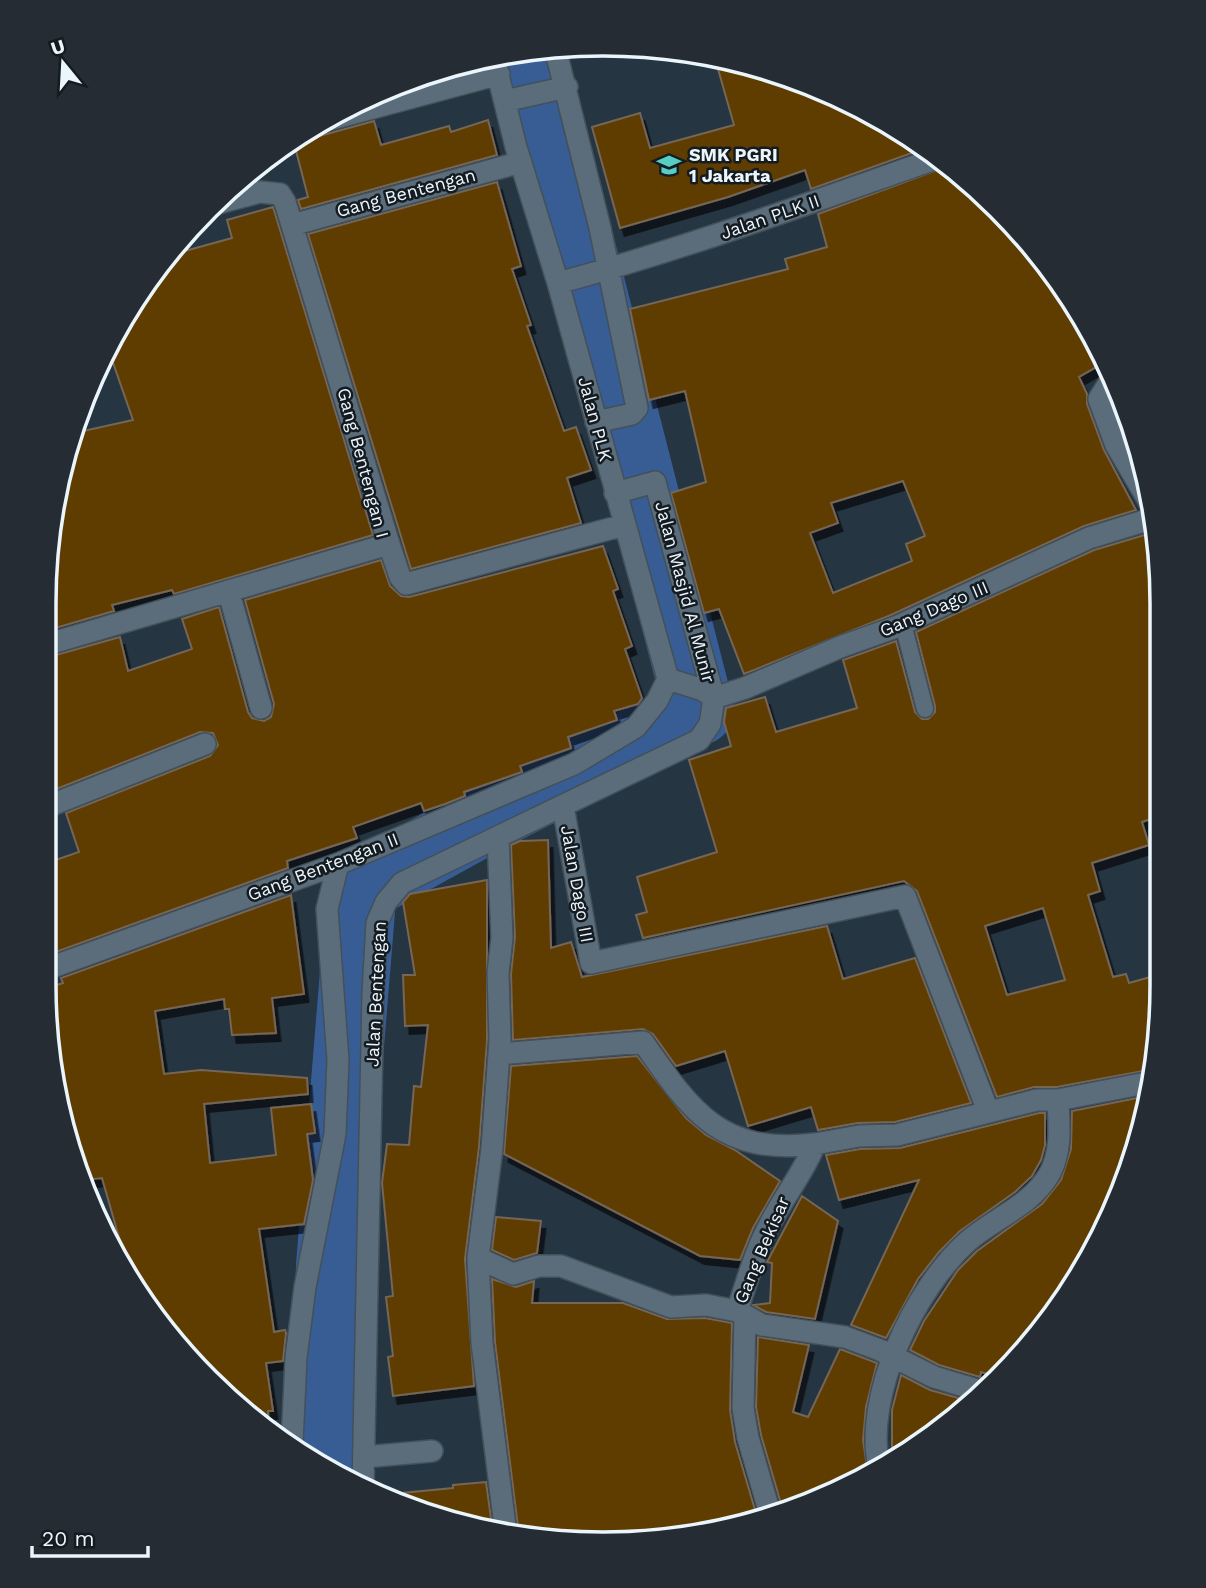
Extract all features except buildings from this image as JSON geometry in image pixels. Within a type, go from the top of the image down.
[{"type":"street","points":[[557,58],[604,272]]},
{"type":"street","name":"Jalan PLK","points":[[497,67],[509,101],[520,162],[565,281],[624,525],[671,680]]},
{"type":"street","points":[[397,97],[467,74]]},
{"type":"street","points":[[509,101],[562,87]]},
{"type":"street","name":"Gang Bentengan","points":[[292,225],[520,162]]},
{"type":"street","name":"Jalan PLK II","points":[[565,281],[604,272],[926,162]]},
{"type":"street","name":"Gang Bentengan I","points":[[56,642],[389,544],[285,202],[280,194],[260,191],[236,198]]},
{"type":"street","name":"Jalan PLK","points":[[598,421],[635,411],[604,272]]},
{"type":"street","points":[[1106,389],[1099,399],[1121,454],[1135,477]]},
{"type":"street","name":"Jalan Masjid Al Munir","points":[[617,492],[652,484],[708,694]]},
{"type":"street","name":"Gang Dago III","points":[[708,694],[745,688],[840,647],[903,624],[1090,538],[1143,521]]},
{"type":"street","points":[[389,544],[400,577],[406,584],[624,525]]},
{"type":"street","points":[[229,593],[261,708]]},
{"type":"street","points":[[610,782],[598,753],[636,727],[671,680],[708,694]]},
{"type":"street","name":"Jalan Bentengan","points":[[363,1477],[377,923],[386,902],[402,883],[699,740],[710,724],[708,694]]},
{"type":"street","points":[[56,802],[205,744]]},
{"type":"street","name":"Gang Bentengan II","points":[[56,966],[338,864],[598,753]]},
{"type":"street","name":"Jalan Dago III","points":[[563,806],[591,962],[905,896],[988,1111]]},
{"type":"street","points":[[498,837],[502,938],[498,973],[499,1054],[478,1258],[482,1343],[505,1522]]},
{"type":"street","name":"Jalan Bentengan","points":[[292,1435],[296,1357],[305,1287],[335,1134],[338,1059],[327,909],[338,864]]},
{"type":"street","points":[[499,1054],[643,1042],[670,1082],[715,1128],[753,1143],[776,1147],[815,1144],[859,1136],[897,1135],[1042,1099],[1058,1100],[1140,1084]]},
{"type":"street","points":[[877,1458],[874,1432],[877,1409],[908,1324],[951,1256],[1027,1201],[1049,1174],[1059,1148],[1058,1100]]},
{"type":"street","name":"Gang Bekisar","points":[[478,1258],[513,1274],[539,1266],[561,1266],[671,1307],[706,1306],[741,1313],[768,1228],[793,1181],[805,1169],[815,1144]]},
{"type":"street","points":[[741,1313],[762,1325],[845,1337],[934,1377],[972,1388]]},
{"type":"street","points":[[741,1313],[744,1408],[748,1438],[768,1506]]},
{"type":"street","points":[[363,1457],[432,1451]]},
{"type":"lane","points":[[903,624],[925,709]]},
{"type":"waterway","points":[[325,1457],[331,1265],[362,887],[489,817],[699,710],[533,61]]},
{"type":"place","name":"SMK PGRI 1 Jakarta","points":[[669,165]]}]
